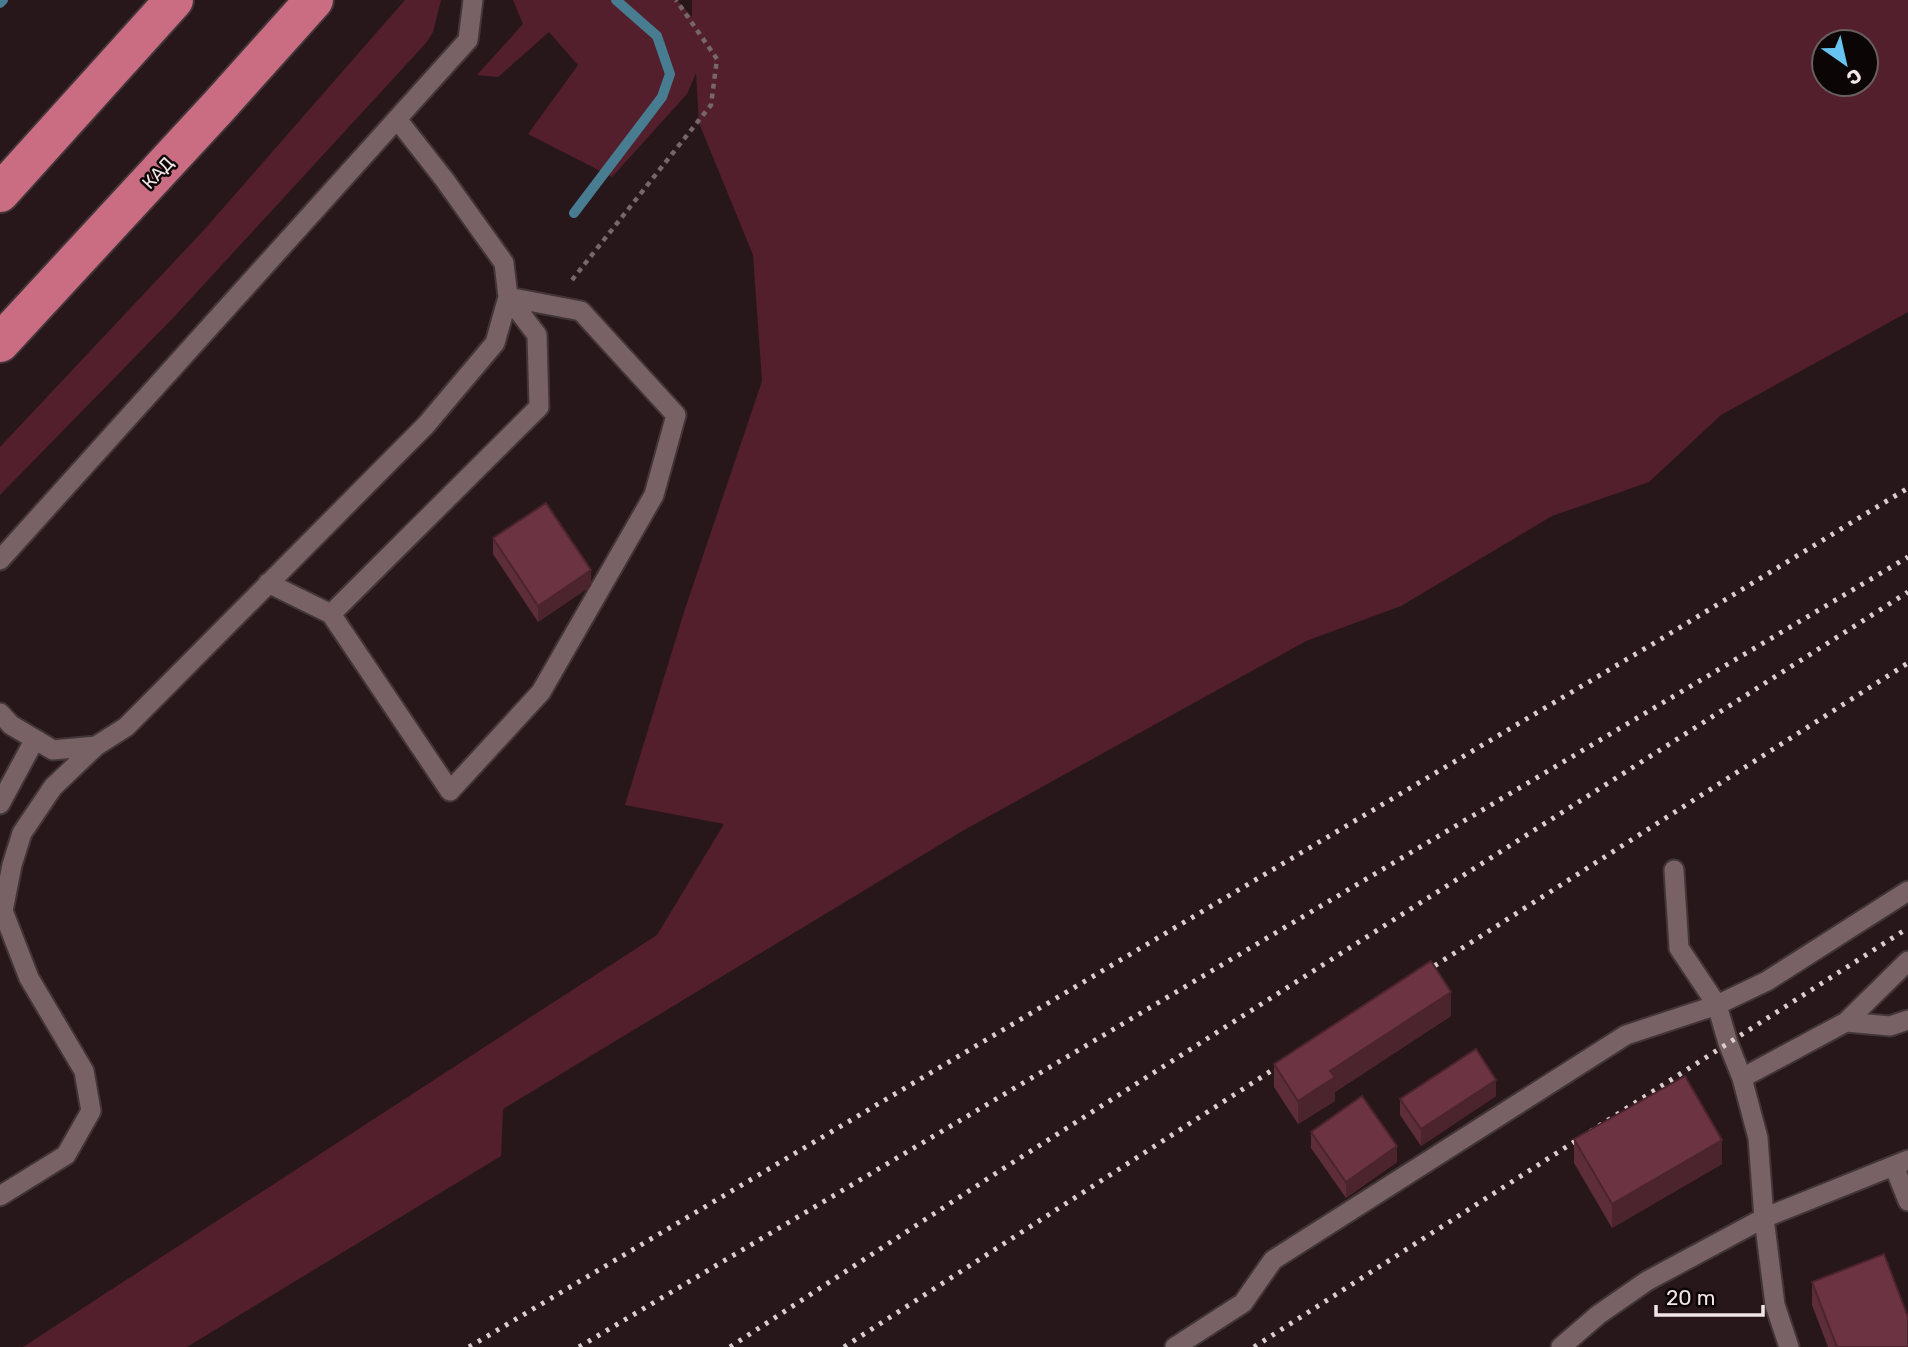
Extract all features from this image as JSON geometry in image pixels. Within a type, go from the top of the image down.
[{"type":"highway","points":[[0,193],[174,0]]},
{"type":"highway","name":"КАД","points":[[0,343],[314,0]]},
{"type":"lane","points":[[0,560],[468,40],[473,0]]},
{"type":"lane","points":[[0,1196],[66,1155],[90,1111],[84,1071],[29,978],[3,911],[12,865],[22,833],[53,787],[96,746],[126,727],[426,425],[495,342],[508,297],[504,263],[397,119]]},
{"type":"lane","points":[[268,583],[331,614],[450,791],[541,692],[654,495],[676,415],[581,312],[508,297]]},
{"type":"lane","points":[[331,614],[539,407],[537,335],[508,297]]},
{"type":"lane","points":[[0,713],[11,725],[53,750],[96,746]]},
{"type":"lane","points":[[0,804],[35,739]]},
{"type":"lane","points":[[1674,870],[1679,948],[1717,1005],[1742,1078],[1758,1138],[1764,1218],[1775,1305],[1789,1347]]},
{"type":"lane","points":[[1175,1347],[1243,1303],[1273,1259],[1626,1035],[1717,1005],[1767,981],[1908,891]]},
{"type":"lane","points":[[1742,1078],[1846,1022],[1908,961]]},
{"type":"lane","points":[[1846,1022],[1890,1026],[1908,1020]]},
{"type":"lane","points":[[1561,1347],[1598,1315],[1647,1280],[1764,1218],[1901,1163],[1908,1201]]},
{"type":"path","points":[[552,306],[711,105],[717,59],[676,0]]},
{"type":"shaded area","points":[[405,0],[441,0],[433,32],[426,43],[173,318],[0,495],[0,447],[203,231]]},
{"type":"shaded area","points":[[513,0],[677,0],[692,17],[692,0],[1908,0],[1908,312],[1721,415],[1649,482],[1552,516],[1401,606],[1306,641],[964,830],[503,1109],[501,1156],[187,1347],[23,1347],[657,935],[724,824],[625,805],[685,609],[762,381],[753,255],[699,123],[696,73],[687,94],[612,177],[528,134],[578,65],[549,32],[498,77],[477,75],[523,24]]},
{"type":"building","points":[[546,503],[591,570],[538,606],[493,538]]},
{"type":"building","points":[[1431,961],[1451,992],[1330,1071],[1335,1077],[1298,1101],[1274,1064]]},
{"type":"building","points":[[1476,1049],[1496,1080],[1421,1129],[1400,1099]]},
{"type":"building","points":[[1685,1076],[1722,1140],[1612,1204],[1574,1139]]},
{"type":"building","points":[[1362,1096],[1397,1146],[1346,1182],[1311,1132]]},
{"type":"building","points":[[1884,1254],[1908,1317],[1908,1347],[1837,1347],[1812,1282]]},
{"type":"waterway","points":[[0,3],[3,0]]},
{"type":"waterway","points":[[574,213],[662,97],[670,74],[657,36],[616,0]]},
{"type":"railway","points":[[469,1347],[1661,639],[1908,488]]},
{"type":"railway","points":[[579,1347],[1908,557]]},
{"type":"railway","points":[[730,1347],[1001,1170],[1908,592]]},
{"type":"railway","points":[[1417,977],[1908,663]]},
{"type":"railway","points":[[1254,1347],[1908,928]]},
{"type":"railway","points":[[844,1347],[1291,1058]]}]
